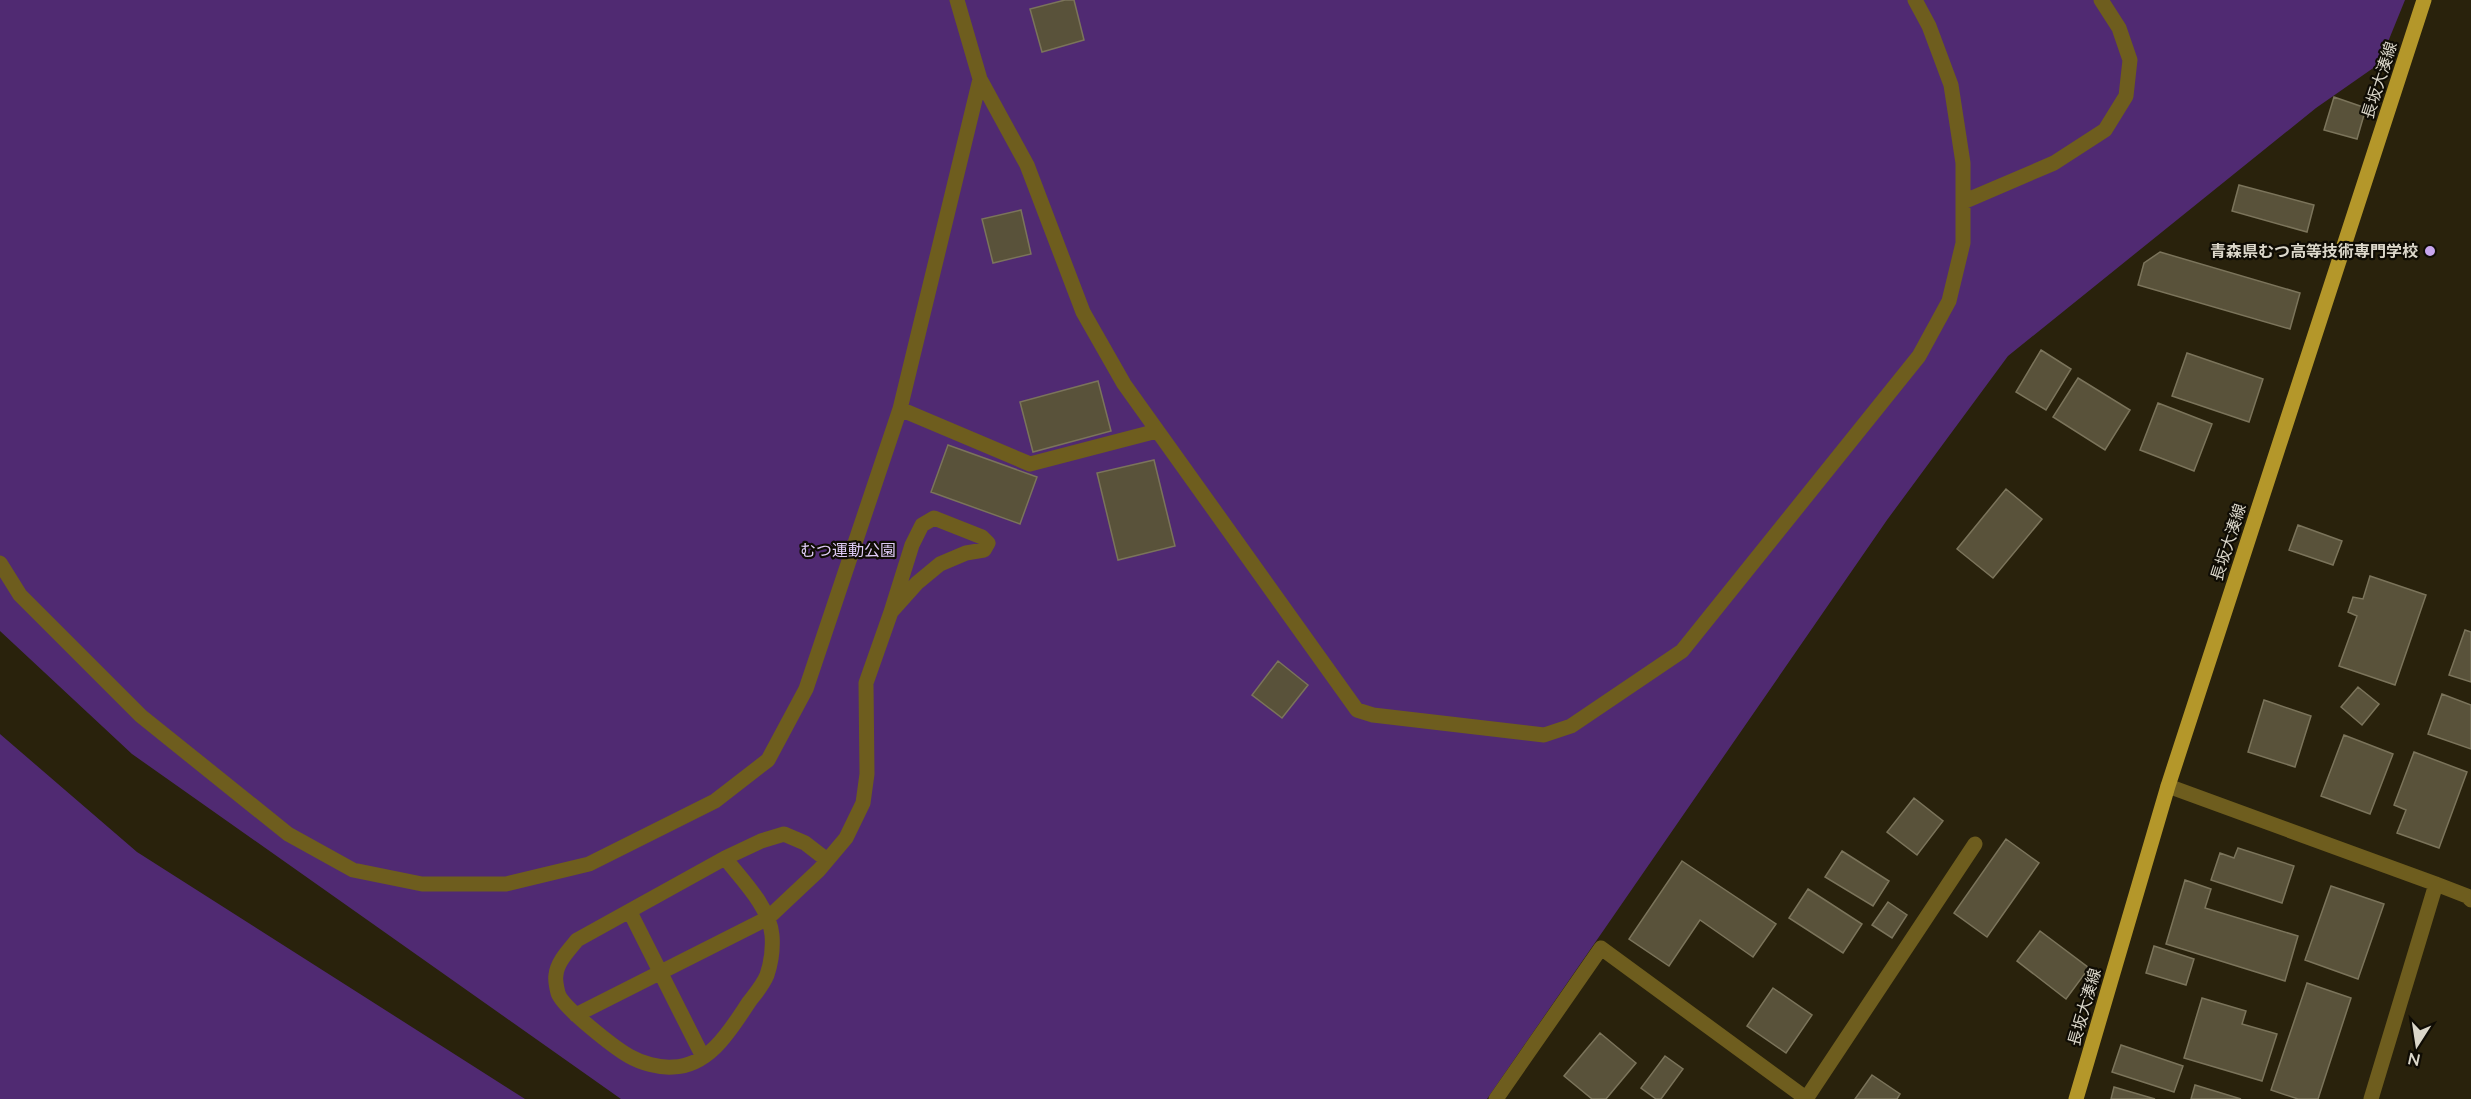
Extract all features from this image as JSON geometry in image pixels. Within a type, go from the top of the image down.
[{"type":"main road","name":"長坂大湊線","points":[[2076,1099],[2168,786],[2424,0]]},
{"type":"street","points":[[957,0],[980,79],[1027,165],[1083,312],[1124,384],[1357,710],[1373,715],[1544,735],[1571,726],[1682,651],[1918,356],[1949,301],[1963,243],[1963,163],[1951,85],[1929,26],[1915,0]]},
{"type":"street","points":[[1963,202],[2054,163],[2105,130],[2126,96],[2130,60],[2119,28],[2101,0]]},
{"type":"street","points":[[0,563],[20,595],[141,716],[288,834],[353,870],[423,884],[506,884],[589,864],[715,801],[768,760],[806,689],[900,409],[980,79]]},
{"type":"street","points":[[900,409],[1030,464],[1157,431]]},
{"type":"street","points":[[576,1015],[768,918],[827,860],[846,838],[863,803],[867,774],[866,683],[912,545],[922,525],[934,518],[982,537],[988,543],[984,550],[966,553],[940,564],[917,583],[891,612]]},
{"type":"street","points":[[2168,786],[2436,884],[2470,893]]},
{"type":"street","points":[[725,858],[768,918],[772,935],[771,958],[766,976],[734,1026],[716,1048],[703,1057],[690,1064],[673,1067],[649,1064],[629,1056],[576,1015],[558,995],[556,974],[565,955],[577,940],[725,858],[761,841],[784,834],[805,843],[827,860]]},
{"type":"street","points":[[1496,1099],[1601,948],[1807,1099],[1975,844]]},
{"type":"street","points":[[2371,1099],[2436,884]]},
{"type":"street","points":[[630,912],[703,1057]]},
{"type":"green space","name":"むつ運動公園","points":[[0,0],[2405,0],[2379,64],[2316,108],[2008,356],[1887,520],[1487,1099],[621,1099],[132,754],[0,631]]},
{"type":"green space","points":[[0,734],[137,852],[525,1099],[0,1099]]},
{"type":"building","points":[[1065,0],[1074,0],[1084,40],[1042,52],[1030,9]]},
{"type":"building","points":[[2334,97],[2366,108],[2357,139],[2324,130]]},
{"type":"building","points":[[2239,185],[2314,205],[2307,232],[2232,211]]},
{"type":"building","points":[[1021,210],[1031,254],[993,263],[982,219]]},
{"type":"building","points":[[2160,252],[2300,293],[2290,329],[2138,285],[2144,263]]},
{"type":"building","points":[[2041,350],[2071,369],[2046,410],[2016,392]]},
{"type":"building","points":[[2187,353],[2263,379],[2249,422],[2172,396]]},
{"type":"building","points":[[2078,378],[2130,410],[2105,450],[2053,417]]},
{"type":"building","points":[[1098,381],[1111,431],[1033,452],[1020,402]]},
{"type":"building","points":[[2158,403],[2212,424],[2194,471],[2140,450]]},
{"type":"building","points":[[948,445],[1037,477],[1020,524],[931,492]]},
{"type":"building","points":[[1154,460],[1175,546],[1118,560],[1097,473]]},
{"type":"building","points":[[2006,489],[2042,519],[1993,578],[1957,549]]},
{"type":"building","points":[[2298,525],[2342,541],[2333,565],[2289,550]]},
{"type":"building","points":[[2370,576],[2426,595],[2395,685],[2339,666],[2357,616],[2348,612],[2353,597],[2363,599]]},
{"type":"building","points":[[2465,630],[2471,632],[2471,682],[2449,675]]},
{"type":"building","points":[[1278,661],[1308,685],[1282,718],[1252,695]]},
{"type":"building","points":[[2358,687],[2379,704],[2362,725],[2341,707]]},
{"type":"building","points":[[2442,694],[2471,705],[2471,749],[2428,734]]},
{"type":"building","points":[[2264,700],[2311,716],[2295,767],[2248,752]]},
{"type":"building","points":[[2344,735],[2393,754],[2370,814],[2321,796]]},
{"type":"building","points":[[2414,752],[2467,772],[2439,848],[2397,833],[2406,810],[2394,805]]},
{"type":"building","points":[[1914,798],[1943,821],[1917,855],[1887,832]]},
{"type":"building","points":[[2006,839],[2039,863],[1987,937],[1954,913]]},
{"type":"building","points":[[2238,848],[2294,866],[2282,903],[2211,880],[2220,853],[2234,858]]},
{"type":"building","points":[[1842,851],[1889,881],[1873,906],[1825,877]]},
{"type":"building","points":[[1682,861],[1776,924],[1753,957],[1700,920],[1669,966],[1629,939]]},
{"type":"building","points":[[2185,880],[2211,889],[2205,908],[2298,936],[2285,981],[2166,944]]},
{"type":"building","points":[[2331,886],[2384,904],[2358,979],[2305,960]]},
{"type":"building","points":[[1808,889],[1862,924],[1843,953],[1789,918]]},
{"type":"building","points":[[1888,902],[1907,915],[1892,938],[1872,925]]},
{"type":"building","points":[[2040,931],[2089,968],[2066,999],[2017,961]]},
{"type":"building","points":[[2154,946],[2194,959],[2186,985],[2146,973]]},
{"type":"building","points":[[2307,983],[2351,998],[2318,1099],[2298,1099],[2271,1090]]},
{"type":"building","points":[[1773,988],[1812,1015],[1786,1053],[1747,1026]]},
{"type":"building","points":[[2202,998],[2246,1011],[2242,1024],[2277,1034],[2262,1081],[2184,1058]]},
{"type":"building","points":[[1600,1033],[1636,1063],[1606,1099],[1592,1099],[1564,1076]]},
{"type":"building","points":[[2121,1045],[2183,1066],[2174,1092],[2112,1072]]},
{"type":"building","points":[[1665,1056],[1683,1069],[1661,1099],[1656,1099],[1641,1088]]},
{"type":"building","points":[[1872,1075],[1900,1094],[1897,1099],[1855,1099]]},
{"type":"building","points":[[2195,1085],[2241,1099],[2191,1099]]},
{"type":"building","points":[[2114,1087],[2155,1099],[2111,1099]]},
{"type":"place","name":"青森県むつ高等技術専門学校","points":[[2430,251]]}]
